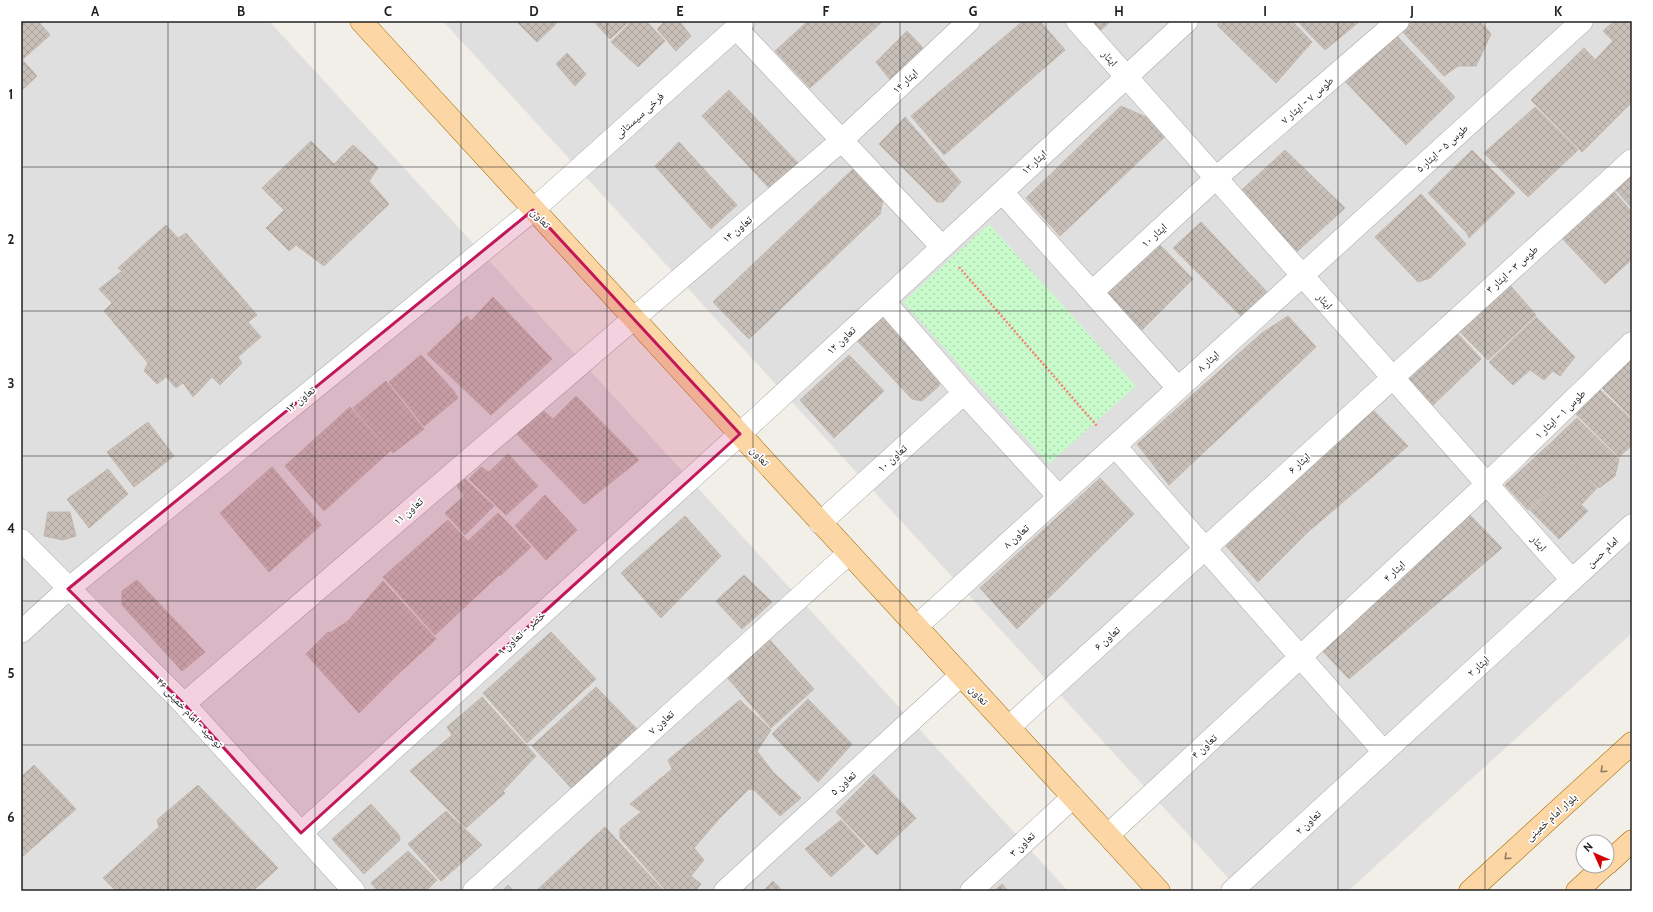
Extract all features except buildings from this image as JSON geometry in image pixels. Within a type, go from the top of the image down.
[{"type":"main road","name":"تعاون","points":[[361,21],[1159,891]]},
{"type":"main road","name":"بلوار امام خمینی","points":[[1470,891],[1632,743]]},
{"type":"main road","points":[[1615,857],[1632,841]]},
{"type":"main road","points":[[1577,891],[1595,874]]},
{"type":"street","name":"ایثار ۱۴","points":[[842,140],[969,21]]},
{"type":"street","name":"ایثار","points":[[1078,21],[1572,580]]},
{"type":"street","name":"ایثار ۱۲","points":[[942,247],[1187,21]]},
{"type":"street","name":"طوس ۷ - ایثار ۷","points":[[1216,178],[1398,21]]},
{"type":"street","name":"طوس ۵ - ایثار ۵","points":[[1302,276],[1582,21]]},
{"type":"street","name":"فرخی سیستانی","points":[[533,210],[740,24]]},
{"type":"street","points":[[740,24],[842,140],[942,247]]},
{"type":"street","name":"تعاون ۱۴","points":[[633,317],[842,140]]},
{"type":"street","name":"طوس ۳ - ایثار ۳","points":[[1393,377],[1632,160]]},
{"type":"street","name":"ایثار ۱۰","points":[[1092,292],[1216,178]]},
{"type":"street","points":[[1002,192],[1178,388]]},
{"type":"street","name":"تعاون ۱۳","points":[[21,632],[68,589],[533,210]]},
{"type":"street","name":"تعاون ۱۲","points":[[740,434],[942,247]]},
{"type":"street","name":"ایثار ۸","points":[[1115,446],[1302,276]]},
{"type":"street","points":[[884,300],[964,393],[1060,497]]},
{"type":"street","name":"تعاون ۱۱","points":[[184,704],[633,317]]},
{"type":"street","name":"طوس ۱ - ایثار ۱","points":[[1487,484],[1632,343]]},
{"type":"street","name":"ایثار ۶","points":[[1205,548],[1393,377]]},
{"type":"street","name":"تعاون ۱۰","points":[[820,523],[964,393]]},
{"type":"street","name":"خضر - تعاون ۹","points":[[301,833],[740,434]]},
{"type":"street","points":[[1115,446],[1384,752]]},
{"type":"street","name":"تعاون ۸","points":[[917,626],[1115,446]]},
{"type":"street","name":"ایثار ۴","points":[[1300,657],[1487,484]]},
{"type":"street","name":"امام حسن","points":[[1572,580],[1632,525]]},
{"type":"street","name":"توحید - امام خمینی ۴۶","points":[[21,540],[68,589],[184,704],[354,891]]},
{"type":"street","name":"تعاون ۶","points":[[1008,727],[1205,548]]},
{"type":"street","name":"تعاون ۷","points":[[474,891],[849,553]]},
{"type":"street","name":"ایثار ۲","points":[[1384,752],[1572,580]]},
{"type":"street","name":"تعاون ۴","points":[[1108,835],[1300,657]]},
{"type":"street","name":"تعاون ۵","points":[[726,891],[961,675]]},
{"type":"street","name":"تعاون ۲","points":[[1232,891],[1384,752]]},
{"type":"street","name":"تعاون ۳","points":[[971,891],[1073,797]]},
{"type":"path","points":[[942,247],[1115,446]]},
{"type":"highlighted area","points":[[533,210],[740,434],[301,833],[184,704],[68,589]]},
{"type":"shaded area","points":[[21,21],[269,21],[1068,891],[21,891]]},
{"type":"shaded area","points":[[443,21],[1632,21],[1632,633],[1348,891],[1240,891]]},
{"type":"green space","points":[[989,224],[1136,386],[1049,464],[903,302]]}]
